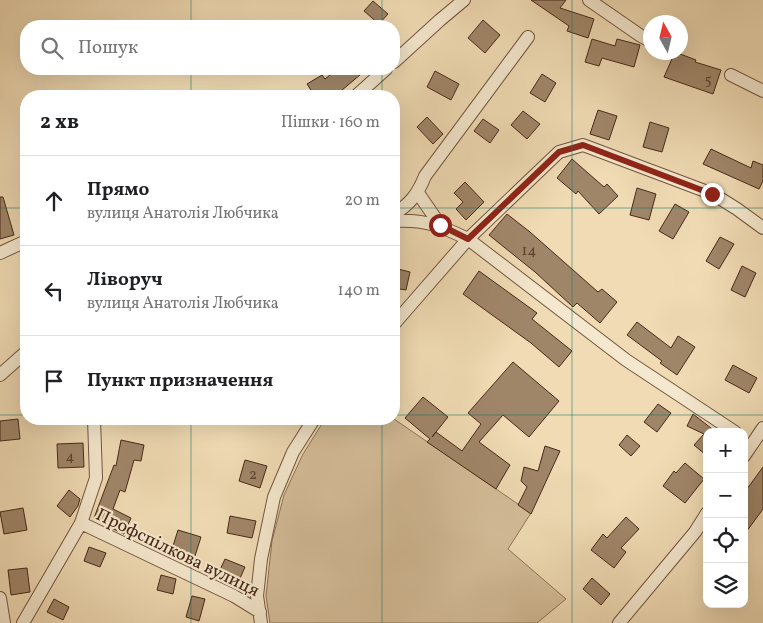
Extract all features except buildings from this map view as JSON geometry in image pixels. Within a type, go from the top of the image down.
[{"type":"street","points":[[400,57],[464,0]]},
{"type":"street","points":[[589,0],[643,37]]},
{"type":"street","points":[[400,210],[418,193],[425,176],[528,37]]},
{"type":"street","points":[[363,90],[379,75]]},
{"type":"street","points":[[731,75],[763,91]]},
{"type":"street","points":[[400,317],[468,239],[559,152],[583,145],[712,194],[763,228]]},
{"type":"street","points":[[418,193],[440,225]]},
{"type":"street","points":[[400,221],[410,220],[440,225],[468,239],[626,360],[730,428]]},
{"type":"street","points":[[0,253],[20,244]]},
{"type":"street","points":[[0,376],[20,358]]},
{"type":"street","points":[[23,623],[81,523],[96,478],[94,425]]},
{"type":"street","points":[[261,617],[258,596],[262,559],[274,497],[293,452],[310,425]]},
{"type":"street","points":[[749,440],[763,428]]},
{"type":"street","points":[[619,623],[695,532],[704,518]]},
{"type":"street","name":"Профспілкова вулиця","points":[[81,523],[234,596],[261,617]]},
{"type":"street","points":[[0,598],[4,623]]},
{"type":"shaded area","points":[[400,423],[531,513],[508,549],[566,599],[537,623],[270,623],[266,596],[272,541],[284,495],[303,454],[321,425],[400,425]]},
{"type":"route","points":[[440,225],[468,239],[559,152],[583,145],[712,194]]}]
